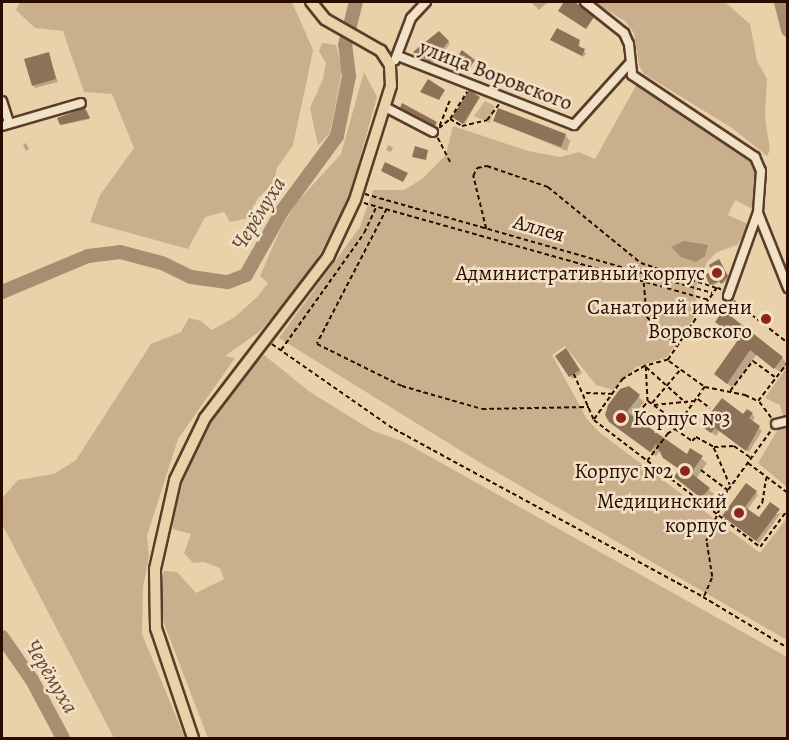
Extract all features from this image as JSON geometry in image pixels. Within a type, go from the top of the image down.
[{"type":"main road","points":[[193,738],[156,628],[159,542],[175,480],[189,446],[205,418],[328,257],[356,196],[391,86],[394,61],[373,45],[328,21],[311,2]]},
{"type":"street","points":[[394,61],[411,18],[426,2]]},
{"type":"street","points":[[585,2],[624,33],[629,44],[628,65],[632,75],[755,157],[760,171],[758,212],[728,296]]},
{"type":"street","name":"улица Воровского","points":[[394,61],[472,85],[502,100],[574,125],[628,65]]},
{"type":"street","points":[[2,101],[5,124],[81,103]]},
{"type":"street","points":[[385,107],[436,130]]},
{"type":"street","points":[[758,212],[788,288]]},
{"type":"street","points":[[776,424],[788,421]]},
{"type":"path","points":[[436,130],[450,119],[472,85]]},
{"type":"path","points":[[450,119],[462,126],[487,120],[502,100]]},
{"type":"path","points":[[450,101],[436,130],[450,162]]},
{"type":"path","points":[[486,229],[473,176],[477,168],[487,166],[548,187],[641,263],[717,289],[788,343]]},
{"type":"path","name":"Аллея","points":[[356,196],[387,209],[709,300]]},
{"type":"path","name":"Аллея","points":[[356,196],[486,229],[713,294]]},
{"type":"path","points":[[281,350],[364,233],[377,206]]},
{"type":"path","points":[[387,209],[317,344],[402,386],[482,409],[589,407]]},
{"type":"path","points":[[641,263],[641,273]]},
{"type":"path","points":[[651,266],[651,276]]},
{"type":"path","points":[[644,282],[647,317],[677,347]]},
{"type":"path","points":[[594,420],[623,379],[645,366],[668,360],[717,289]]},
{"type":"path","points":[[266,340],[394,429],[703,597],[788,648]]},
{"type":"path","points":[[668,360],[705,387],[730,392],[758,402],[776,424],[728,490],[716,514],[706,542],[712,577],[703,597]]},
{"type":"path","points":[[730,392],[753,361],[775,378]]},
{"type":"path","points":[[758,402],[788,362]]},
{"type":"path","points":[[645,366],[686,403]]},
{"type":"path","points":[[638,413],[648,401],[645,366]]},
{"type":"path","points":[[653,404],[681,370]]},
{"type":"path","points":[[574,374],[594,420],[760,547],[788,509]]},
{"type":"path","points":[[647,461],[667,434],[679,424],[705,387]]},
{"type":"path","points":[[584,393],[612,394]]},
{"type":"path","points":[[697,398],[710,408]]},
{"type":"path","points":[[648,401],[679,424]]},
{"type":"path","points":[[653,404],[695,401]]},
{"type":"path","points":[[675,429],[692,441],[696,437],[714,447],[734,446],[751,458]]},
{"type":"path","points":[[714,447],[731,486]]},
{"type":"path","points":[[748,463],[788,493]]},
{"type":"path","points":[[701,470],[728,490]]},
{"type":"path","points":[[757,509],[762,503],[766,477]]},
{"type":"shaded area","points":[[20,2],[292,2],[313,50],[308,75],[293,145],[277,168],[273,184],[258,198],[248,218],[230,222],[224,212],[205,217],[188,249],[90,222],[100,195],[134,148],[112,94],[84,92],[63,31],[35,28],[16,10]]},
{"type":"shaded area","points":[[593,2],[725,2],[750,24],[757,61],[767,79],[765,117],[770,150],[767,156],[732,128],[644,74],[639,65],[634,33],[625,21]]},
{"type":"shaded area","points":[[322,43],[336,45],[342,70],[330,133],[318,145],[310,108],[323,79],[326,63],[319,51]]},
{"type":"shaded area","points":[[364,72],[377,97],[351,190],[336,225],[313,266],[284,304],[259,332],[225,356],[235,358],[178,439],[147,536],[149,556],[143,587],[142,634],[185,738],[114,738],[2,524],[2,498],[18,480],[54,474],[76,460],[151,344],[181,332],[189,318],[201,321],[212,330],[235,317],[258,296],[268,283],[260,276],[280,230],[296,203],[341,154]]},
{"type":"shaded area","points":[[637,84],[751,158],[758,174],[754,210],[735,200],[728,215],[750,225],[737,245],[717,252],[707,262],[694,292],[699,310],[667,357],[636,367],[613,390],[596,385],[565,346],[552,355],[587,419],[599,432],[760,553],[787,518],[787,640],[479,462],[279,338],[360,227],[373,190],[404,190],[422,179],[446,155],[453,126],[528,151],[560,157],[579,152],[595,159]]},
{"type":"shaded area","points":[[485,101],[495,106],[490,123],[474,116]]},
{"type":"shaded area","points":[[684,241],[708,245],[705,256],[696,262],[681,257],[671,247]]},
{"type":"shaded area","points":[[264,355],[310,392],[373,431],[402,441],[787,657],[787,738],[208,738],[163,621],[159,583],[164,571],[177,572],[196,593],[224,579],[220,568],[204,562],[193,563],[184,553],[191,534],[173,529],[172,518],[186,467],[205,426],[239,379]]},
{"type":"shaded area","points":[[787,367],[787,487],[758,463],[784,419],[780,405],[765,398]]},
{"type":"building","points":[[564,2],[575,2],[594,17],[586,29],[558,11]]},
{"type":"building","points":[[557,28],[580,40],[578,46],[585,49],[582,56],[550,40]]},
{"type":"building","points":[[439,31],[449,41],[430,62],[413,52]]},
{"type":"building","points":[[462,50],[475,60],[467,72],[453,63]]},
{"type":"building","points":[[49,52],[56,79],[32,86],[24,59]]},
{"type":"building","points":[[428,79],[445,90],[439,100],[420,92]]},
{"type":"building","points":[[469,90],[480,97],[463,124],[452,117]]},
{"type":"building","points":[[402,103],[437,122],[435,126],[400,108]]},
{"type":"building","points":[[85,108],[90,118],[60,125],[57,118]]},
{"type":"building","points":[[498,108],[566,134],[561,147],[493,121]]},
{"type":"building","points":[[415,146],[428,150],[426,160],[412,157]]},
{"type":"building","points":[[385,162],[408,173],[403,182],[381,171]]},
{"type":"building","name":"Административный корпус","points":[[719,259],[728,276],[721,284],[719,281],[710,285],[705,275],[712,271],[709,265]]},
{"type":"building","points":[[723,310],[783,357],[774,369],[750,350],[727,384],[714,374],[738,340],[715,322]]},
{"type":"building","points":[[566,348],[580,370],[569,377],[555,356]]},
{"type":"building","points":[[629,386],[640,395],[627,412],[687,454],[690,448],[703,456],[691,473],[710,488],[701,498],[674,477],[679,469],[663,458],[656,444],[650,452],[609,422],[605,415],[608,405],[620,389]]},
{"type":"building","points":[[722,398],[743,414],[747,409],[753,413],[749,418],[760,426],[746,451],[715,428],[711,433],[705,429],[710,423],[705,420]]},
{"type":"building","name":"Медицинский корпус","points":[[746,483],[757,491],[745,507],[759,517],[770,502],[780,509],[756,541],[722,516]]},
{"type":"waterway","name":"Черёмуха","points":[[2,292],[88,256],[120,252],[162,263],[191,277],[228,282],[246,275],[282,211],[337,136],[349,76],[345,45],[356,2]]},
{"type":"waterway","name":"Черёмуха","points":[[781,2],[788,30]]},
{"type":"waterway","name":"Черёмуха","points":[[2,637],[32,680],[63,738]]},
{"type":"place","name":"Административный корпус","points":[[717,273]]},
{"type":"place","name":"Санаторий имени Воровского","points":[[766,319]]},
{"type":"place","name":"Корпус №3","points":[[621,418]]},
{"type":"place","name":"Корпус №2","points":[[685,471]]},
{"type":"place","name":"Медицинский корпус","points":[[739,513]]}]
